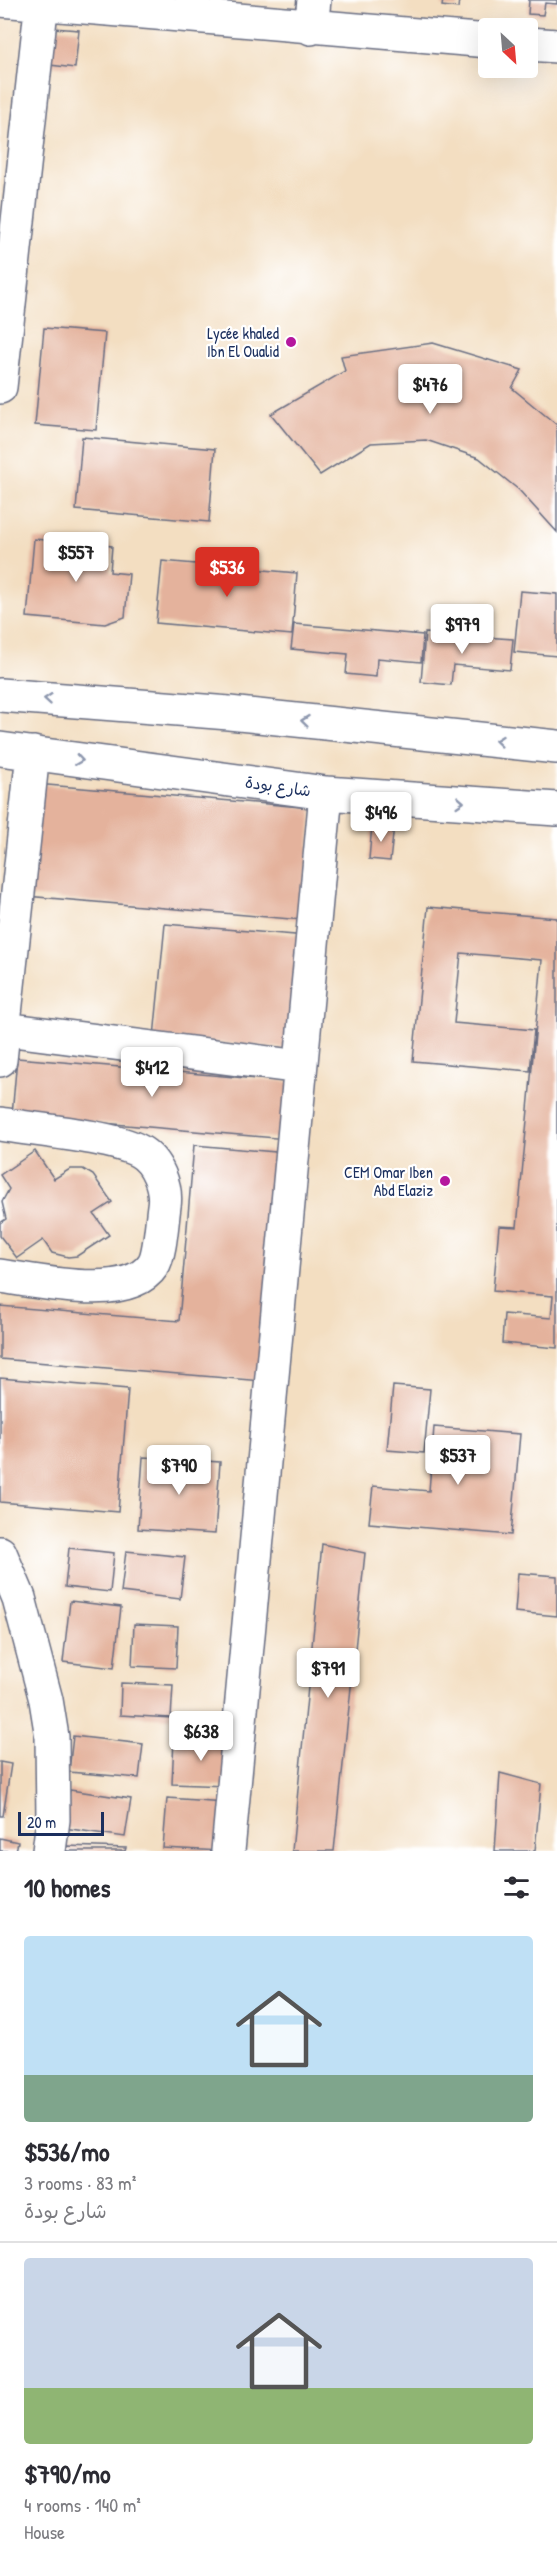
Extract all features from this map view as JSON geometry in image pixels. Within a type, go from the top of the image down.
[{"type":"street","points":[[0,0],[313,14],[478,39]]},
{"type":"street","points":[[0,387],[42,2]]},
{"type":"street","points":[[538,45],[557,46]]},
{"type":"street","points":[[0,695],[229,713],[557,747]]},
{"type":"street","name":"شارع بودة","points":[[0,750],[326,793],[557,809]]},
{"type":"street","points":[[33,753],[3,1045],[300,1067]]},
{"type":"street","points":[[228,1851],[326,793]]},
{"type":"street","points":[[0,1124],[121,1144],[140,1151],[153,1162],[160,1177],[165,1203],[154,1263],[142,1276],[122,1283],[87,1287],[0,1276]]},
{"type":"street","points":[[0,1553],[9,1571],[27,1626],[52,1737],[53,1820],[49,1851]]},
{"type":"building","points":[[443,0],[459,0],[458,8],[442,6]]},
{"type":"building","points":[[529,0],[557,0],[557,4],[545,3],[543,15],[528,14]]},
{"type":"building","points":[[53,28],[79,30],[75,68],[50,65]]},
{"type":"building","points":[[44,328],[105,333],[96,430],[35,425]]},
{"type":"building","points":[[433,343],[522,370],[512,388],[557,425],[557,532],[519,490],[479,458],[426,440],[371,443],[320,475],[271,414],[345,371],[341,356]]},
{"type":"building","points":[[82,437],[215,449],[209,522],[76,510]]},
{"type":"building","points":[[34,539],[112,546],[110,572],[129,574],[125,617],[105,624],[27,617]]},
{"type":"building","points":[[162,561],[297,573],[292,635],[156,623]]},
{"type":"building","points":[[520,591],[557,594],[557,656],[514,652]]},
{"type":"building","points":[[294,624],[423,635],[421,662],[377,658],[376,677],[346,674],[348,654],[291,649]]},
{"type":"building","points":[[425,633],[513,639],[510,670],[453,665],[451,685],[421,682]]},
{"type":"building","points":[[36,784],[312,808],[302,920],[26,896]]},
{"type":"building","points":[[372,825],[394,826],[390,861],[369,859]]},
{"type":"building","points":[[428,907],[557,918],[557,1348],[502,1343],[504,1314],[551,1318],[553,1296],[493,1291],[499,1226],[517,1227],[542,960],[461,953],[454,1023],[534,1030],[530,1071],[413,1061]]},
{"type":"building","points":[[165,924],[307,936],[297,1049],[154,1037]]},
{"type":"building","points":[[17,1058],[293,1082],[287,1139],[12,1115]]},
{"type":"building","points":[[194,1145],[287,1153],[262,1381],[0,1359],[0,1306],[179,1321]]},
{"type":"building","points":[[35,1151],[54,1179],[70,1169],[83,1169],[93,1175],[112,1202],[94,1214],[109,1235],[77,1256],[68,1257],[52,1253],[43,1240],[17,1258],[0,1236],[0,1223],[6,1219],[2,1202],[9,1189],[0,1175]]},
{"type":"building","points":[[0,1378],[128,1389],[118,1512],[0,1502]]},
{"type":"building","points":[[393,1386],[430,1389],[424,1453],[387,1450]]},
{"type":"building","points":[[434,1427],[520,1434],[511,1535],[369,1523],[373,1486],[429,1491]]},
{"type":"building","points":[[143,1457],[220,1462],[215,1534],[138,1529]]},
{"type":"building","points":[[322,1544],[365,1553],[334,1851],[292,1851]]},
{"type":"building","points":[[69,1548],[114,1553],[110,1592],[65,1587]]},
{"type":"building","points":[[126,1551],[185,1557],[180,1599],[121,1592]]},
{"type":"building","points":[[518,1573],[557,1576],[557,1616],[515,1612]]},
{"type":"building","points":[[70,1601],[121,1607],[114,1668],[63,1662]]},
{"type":"building","points":[[134,1624],[178,1626],[176,1668],[132,1666]]},
{"type":"building","points":[[121,1683],[173,1685],[171,1718],[120,1715]]},
{"type":"building","points":[[73,1736],[143,1744],[139,1778],[69,1772]]},
{"type":"building","points":[[174,1739],[229,1741],[227,1786],[172,1784]]},
{"type":"building","points":[[0,1762],[11,1764],[3,1816],[0,1816]]},
{"type":"building","points":[[500,1773],[541,1784],[535,1851],[495,1851]]},
{"type":"building","points":[[70,1790],[131,1799],[125,1837],[64,1828]]},
{"type":"building","points":[[167,1798],[225,1802],[221,1851],[163,1848]]},
{"type":"building","points":[[0,1838],[18,1842],[16,1851],[0,1851]]},
{"type":"building","points":[[66,1846],[126,1848],[125,1851],[66,1851]]},
{"type":"place","name":"Lycée khaled Ibn El Oualid","points":[[291,342]]},
{"type":"place","name":"CEM Omar Iben Abd Elaziz","points":[[445,1181]]}]
